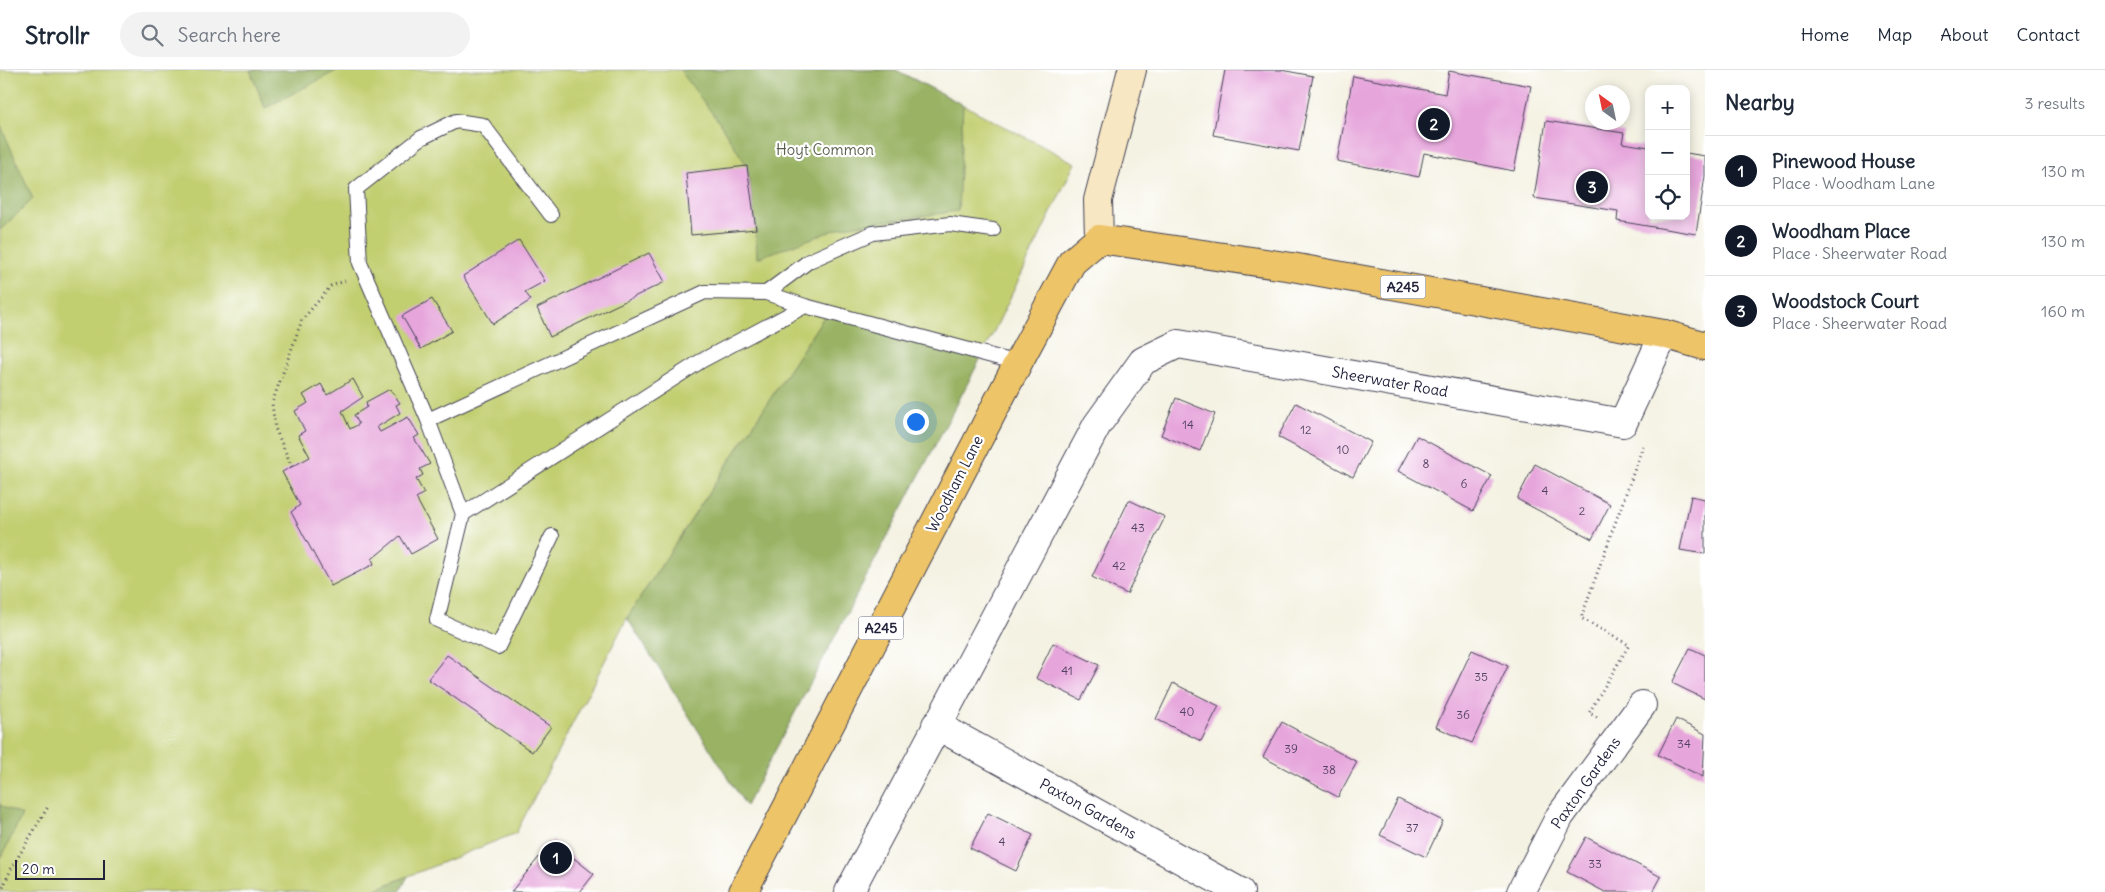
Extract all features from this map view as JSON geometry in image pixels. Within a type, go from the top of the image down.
[{"type":"main road","points":[[1099,239],[1098,200],[1132,70]]},
{"type":"main road","name":"A245","points":[[1099,239],[1292,267],[1664,334],[1705,346]]},
{"type":"main road","name":"Woodham Lane","points":[[743,892],[1072,262],[1099,239]]},
{"type":"street","points":[[1623,422],[1664,334]]},
{"type":"street","name":"Sheerwater Road","points":[[936,725],[1097,425],[1144,361],[1178,344],[1623,422]]},
{"type":"street","name":"Paxton Gardens","points":[[1521,892],[1560,816],[1642,705]]},
{"type":"street","points":[[849,892],[936,725]]},
{"type":"street","name":"Paxton Gardens","points":[[936,725],[1240,892]]},
{"type":"lane","points":[[551,215],[483,125],[456,121],[421,138],[356,190],[360,264],[428,420],[463,514],[437,620],[498,647],[552,536]]},
{"type":"lane","points":[[766,293],[809,261],[873,232],[950,224],[993,230]]},
{"type":"lane","points":[[428,420],[705,292],[766,293],[804,306],[1018,363]]},
{"type":"lane","points":[[463,514],[701,361],[804,306]]},
{"type":"path","points":[[292,467],[275,428],[272,403],[302,320],[331,286],[348,280],[372,293]]},
{"type":"path","points":[[1622,731],[1589,713],[1629,645],[1582,618],[1649,428],[1623,422]]},
{"type":"path","points":[[0,892],[11,869],[49,805]]},
{"type":"green space","points":[[0,70],[896,70],[1075,163],[983,354],[827,312],[627,618],[516,833],[369,892],[0,892]]},
{"type":"green space","points":[[250,70],[338,70],[265,108]]},
{"type":"green space","name":"Hoyt Common","points":[[680,70],[896,70],[963,105],[958,211],[843,227],[757,258],[756,229],[747,166],[718,121]]},
{"type":"green space","points":[[0,124],[33,199],[0,230]]},
{"type":"green space","points":[[827,312],[983,354],[746,806],[627,618]]},
{"type":"green space","points":[[0,805],[22,815],[0,860]]},
{"type":"green space","points":[[408,876],[400,892],[369,892]]},
{"type":"building","points":[[1225,70],[1281,70],[1313,76],[1299,151],[1213,135]]},
{"type":"building","points":[[1449,71],[1531,86],[1514,171],[1424,153],[1419,177],[1337,161],[1353,76],[1445,94]]},
{"type":"building","points":[[1546,121],[1585,127],[1585,130],[1624,133],[1622,143],[1645,146],[1645,220],[1690,220],[1690,154],[1705,156],[1705,176],[1696,234],[1617,221],[1618,211],[1534,198]]},
{"type":"building","points":[[747,166],[756,229],[691,235],[686,173]]},
{"type":"building","points":[[519,240],[545,281],[525,292],[531,300],[493,324],[463,276]]},
{"type":"building","points":[[649,253],[665,282],[550,337],[537,308]]},
{"type":"building","points":[[432,299],[452,331],[421,349],[402,316]]},
{"type":"building","points":[[353,379],[363,397],[342,411],[350,429],[359,424],[354,415],[367,407],[366,402],[390,389],[400,403],[396,405],[400,413],[377,427],[380,432],[408,417],[419,435],[414,438],[430,464],[420,469],[423,475],[416,479],[424,493],[416,498],[438,539],[411,554],[400,536],[372,559],[374,564],[331,586],[291,512],[300,505],[282,472],[310,457],[298,435],[305,431],[295,411],[308,403],[303,395],[321,384],[327,395]]},
{"type":"building","points":[[1176,398],[1215,414],[1200,451],[1161,435]]},
{"type":"building","points":[[1296,403],[1371,442],[1353,477],[1278,437]]},
{"type":"building","points":[[1417,436],[1492,476],[1473,511],[1398,471]]},
{"type":"building","points":[[1535,464],[1610,504],[1592,539],[1517,499]]},
{"type":"building","points":[[1691,496],[1705,499],[1705,554],[1680,550]]},
{"type":"building","points":[[1129,500],[1165,517],[1127,594],[1092,577]]},
{"type":"building","points":[[1053,643],[1099,665],[1081,700],[1036,678]]},
{"type":"building","points":[[1690,648],[1705,655],[1705,699],[1672,683]]},
{"type":"building","points":[[1472,650],[1508,666],[1472,743],[1436,727]]},
{"type":"building","points":[[447,655],[551,727],[532,752],[428,679]]},
{"type":"building","points":[[1173,683],[1219,706],[1201,741],[1156,719]]},
{"type":"building","points":[[1676,719],[1705,734],[1703,777],[1658,755]]},
{"type":"building","points":[[1282,722],[1357,762],[1338,797],[1263,757]]},
{"type":"building","points":[[1398,799],[1443,821],[1426,857],[1380,835]]},
{"type":"building","points":[[988,813],[1033,835],[1016,871],[970,848]]},
{"type":"building","points":[[1586,837],[1661,877],[1653,892],[1605,892],[1567,872]]},
{"type":"building","points":[[552,841],[594,874],[580,892],[511,892]]},
{"type":"place","name":"Woodham Place","points":[[1434,124]]},
{"type":"place","name":"Woodstock Court","points":[[1592,187]]},
{"type":"place","name":"Pinewood House","points":[[556,858]]}]
